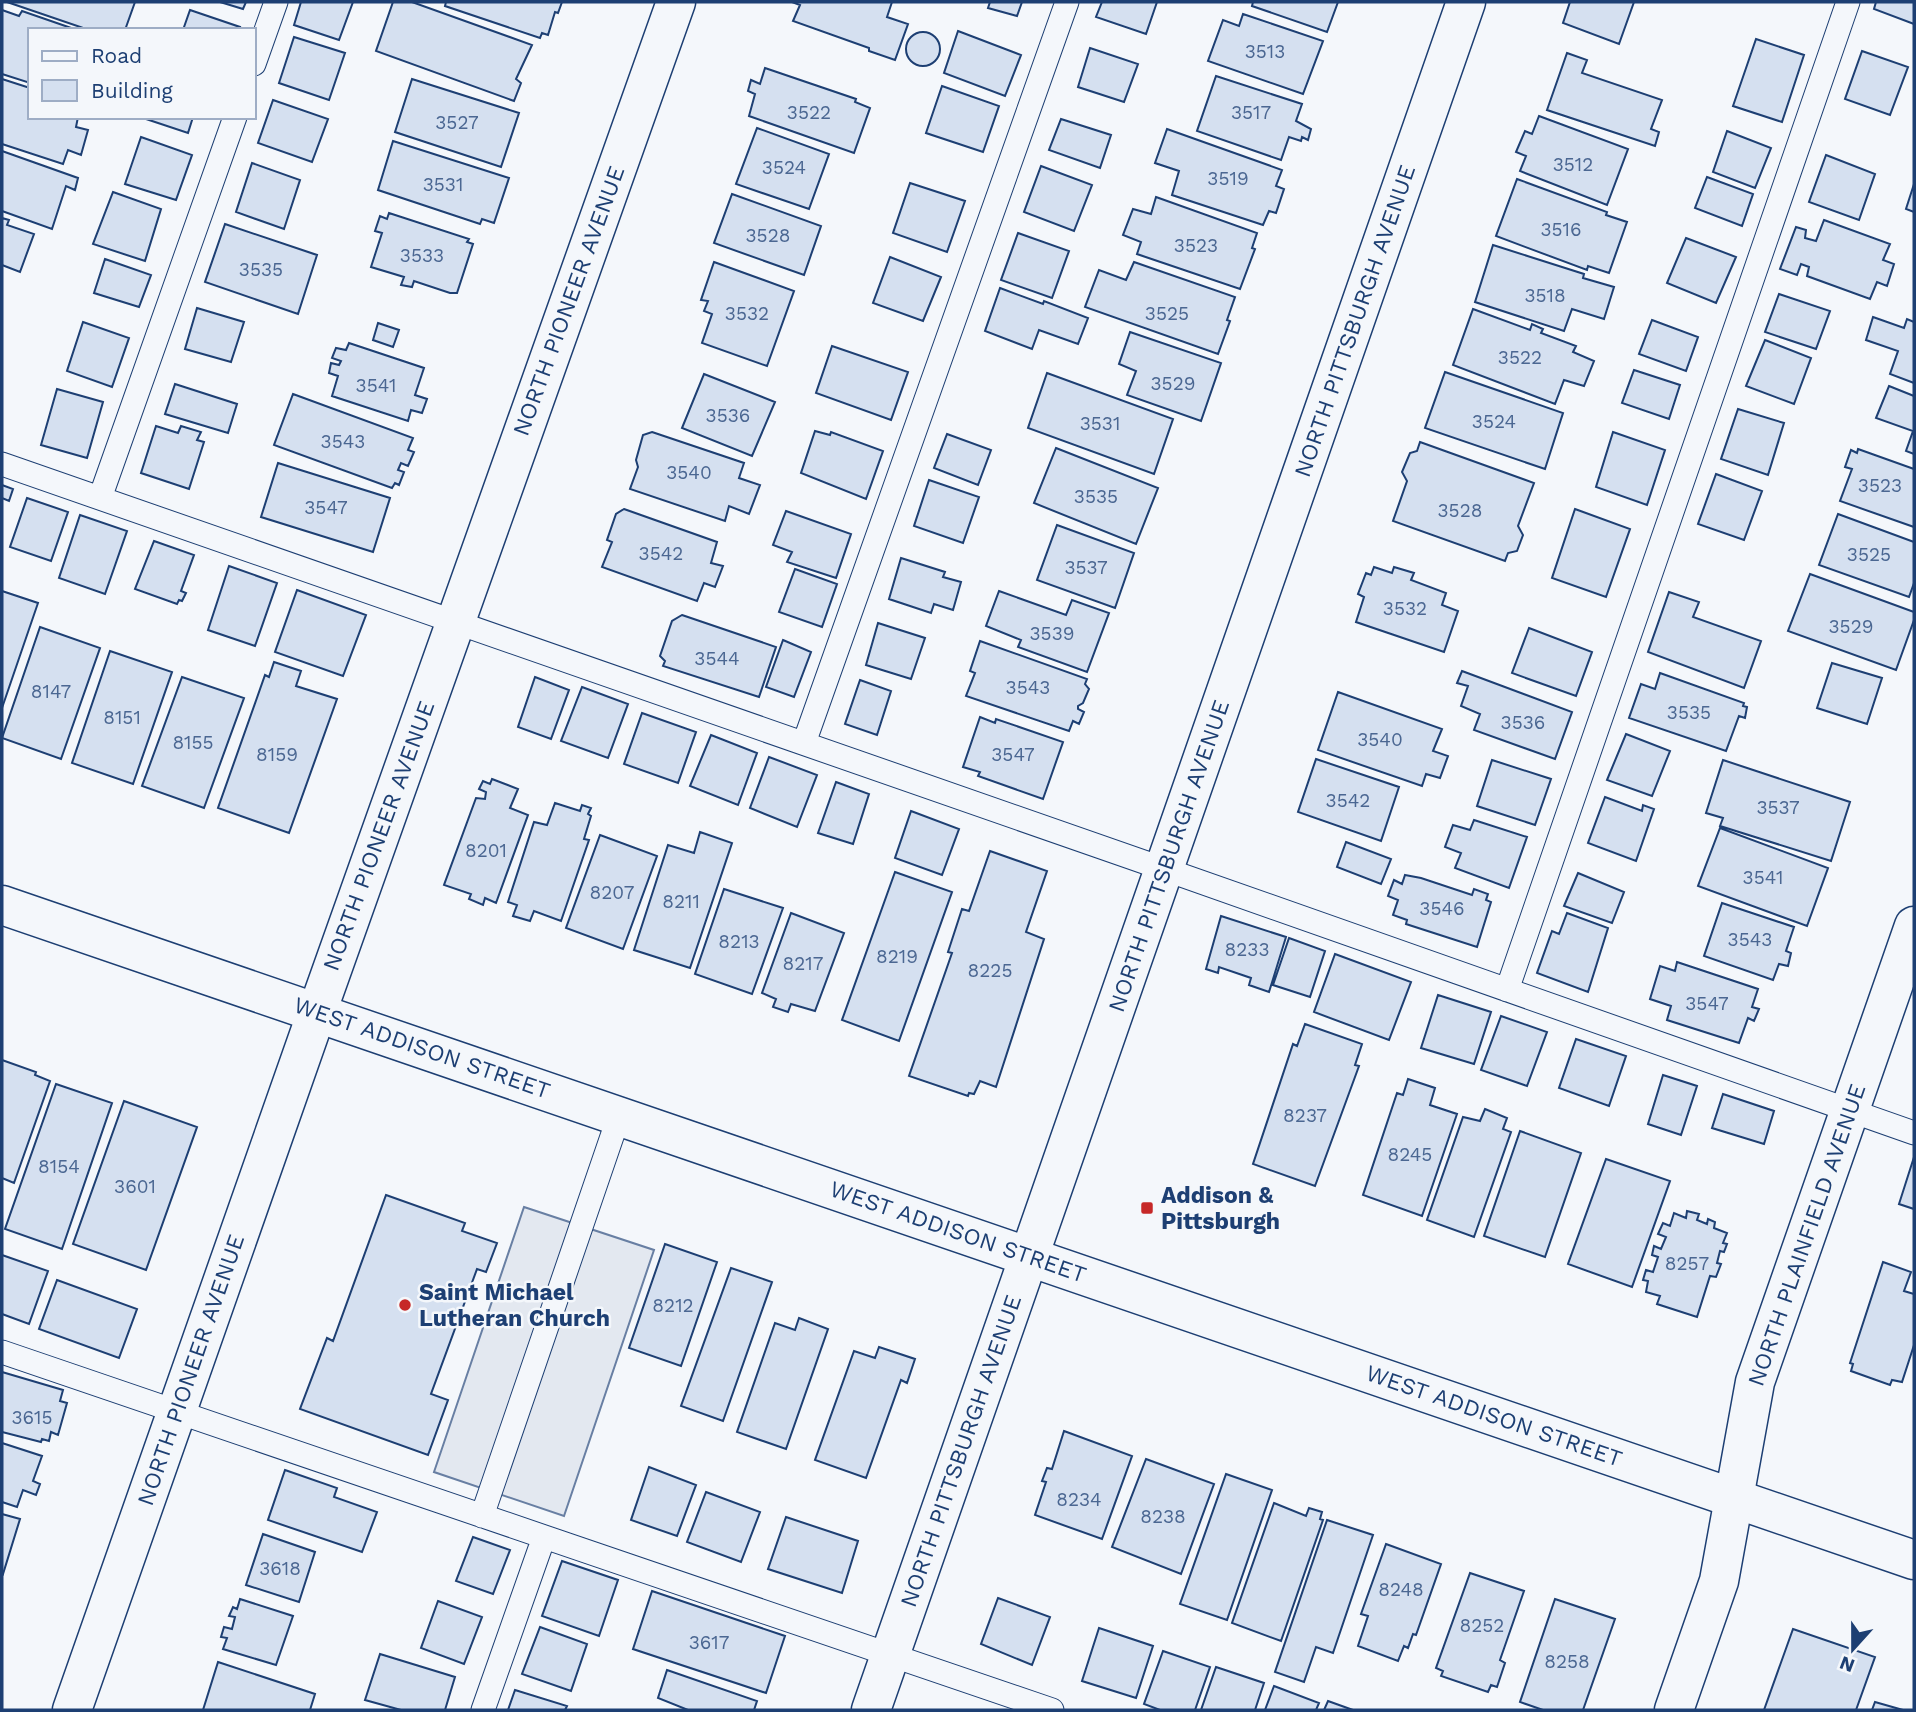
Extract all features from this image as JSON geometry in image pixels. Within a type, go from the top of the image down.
[{"type":"street","name":"NORTH PIONEER AVENUE","points":[[72,1710],[676,2]]},
{"type":"street","name":"NORTH PITTSBURGH AVENUE","points":[[871,1710],[1466,2]]},
{"type":"street","name":"WEST ADDISON STREET","points":[[2,905],[1914,1560]]},
{"type":"street","name":"NORTH PLAINFIELD AVENUE","points":[[1674,1710],[1719,1581],[1755,1382],[1914,926]]},
{"type":"lane","points":[[256,58],[276,2]]},
{"type":"lane","points":[[804,743],[1067,2]]},
{"type":"lane","points":[[1507,990],[1848,2]]},
{"type":"lane","points":[[100,498],[234,119]]},
{"type":"lane","points":[[2,464],[1914,1133]]},
{"type":"lane","points":[[482,1516],[619,1116]]},
{"type":"lane","points":[[2,1352],[1052,1710]]},
{"type":"lane","points":[[483,1710],[544,1537]]},
{"type":"shaded area","points":[[524,1207],[654,1250],[564,1516],[434,1472]]},
{"type":"building","points":[[7,2],[135,2],[126,28],[83,28]]},
{"type":"building","points":[[220,2],[246,2],[243,9]]},
{"type":"building","points":[[301,2],[353,2],[339,40],[294,25]]},
{"type":"building","points":[[393,2],[412,2],[532,45],[516,79],[521,83],[514,101],[376,51]]},
{"type":"building","points":[[446,2],[562,2],[558,13],[555,12],[548,35],[542,33],[540,38],[445,6]]},
{"type":"building","points":[[792,2],[892,2],[887,17],[908,24],[895,60],[793,21],[800,5]]},
{"type":"building","points":[[990,2],[1022,2],[1017,16],[988,8]]},
{"type":"building","points":[[1102,2],[1157,2],[1146,34],[1096,17]]},
{"type":"building","points":[[1253,2],[1338,2],[1327,32],[1252,6]]},
{"type":"building","points":[[1570,2],[1634,2],[1619,44],[1563,23]]},
{"type":"building","points":[[1876,2],[1914,2],[1914,24],[1874,9]]},
{"type":"building","points":[[2,10],[19,16],[22,11],[71,28],[28,28],[28,82],[2,74]]},
{"type":"building","points":[[190,10],[240,27],[240,28],[184,28]]},
{"type":"building","points":[[1243,14],[1323,41],[1303,94],[1208,61],[1223,20],[1239,26]]},
{"type":"building","points":[[958,31],[1021,55],[1005,96],[944,73]]},
{"type":"building","points":[[923,32],[935,37],[940,49],[935,61],[923,66],[911,61],[906,49],[911,37]]},
{"type":"building","points":[[294,37],[345,53],[329,100],[279,83]]},
{"type":"building","points":[[1756,39],[1804,55],[1782,122],[1733,106]]},
{"type":"building","points":[[1090,48],[1138,64],[1124,102],[1078,87]]},
{"type":"building","points":[[1862,51],[1908,67],[1890,115],[1845,99]]},
{"type":"building","points":[[1567,53],[1587,60],[1582,73],[1662,100],[1651,129],[1659,132],[1655,146],[1547,110]]},
{"type":"building","points":[[765,68],[856,99],[855,102],[870,108],[854,153],[749,116],[755,94],[748,91],[751,80],[760,84]]},
{"type":"building","points":[[1216,76],[1302,104],[1296,121],[1311,129],[1308,140],[1289,137],[1281,160],[1197,131]]},
{"type":"building","points":[[2,79],[28,87],[28,119],[78,119],[76,127],[88,130],[81,155],[68,150],[63,164],[2,144]]},
{"type":"building","points":[[412,79],[519,113],[501,167],[395,132]]},
{"type":"building","points":[[942,86],[999,106],[983,152],[926,133]]},
{"type":"building","points":[[273,100],[328,119],[312,162],[258,143]]},
{"type":"building","points":[[1539,116],[1628,149],[1607,205],[1520,171],[1526,156],[1516,152],[1525,131],[1532,134]]},
{"type":"building","points":[[146,119],[192,119],[188,133]]},
{"type":"building","points":[[1061,119],[1111,135],[1100,168],[1049,150]]},
{"type":"building","points":[[757,128],[829,154],[809,209],[736,184]]},
{"type":"building","points":[[1167,129],[1282,170],[1276,186],[1284,189],[1276,213],[1269,211],[1263,225],[1172,195],[1179,171],[1155,163]]},
{"type":"building","points":[[1727,131],[1771,148],[1755,188],[1713,172]]},
{"type":"building","points":[[141,137],[192,155],[176,200],[125,184]]},
{"type":"building","points":[[393,141],[509,178],[494,223],[482,219],[480,224],[378,190]]},
{"type":"building","points":[[2,151],[78,178],[75,190],[66,186],[52,229],[2,211]]},
{"type":"building","points":[[1826,155],[1875,174],[1859,220],[1809,202]]},
{"type":"building","points":[[252,163],[300,180],[284,229],[236,212]]},
{"type":"building","points":[[1041,166],[1092,185],[1074,231],[1024,212]]},
{"type":"building","points":[[1707,177],[1753,194],[1742,226],[1695,208]]},
{"type":"building","points":[[1517,179],[1627,222],[1609,273],[1588,266],[1587,270],[1496,236]]},
{"type":"building","points":[[910,183],[965,201],[947,252],[893,233]]},
{"type":"building","points":[[1914,184],[1914,212],[1906,209]]},
{"type":"building","points":[[113,192],[161,209],[145,261],[93,244]]},
{"type":"building","points":[[732,194],[821,226],[804,275],[714,243]]},
{"type":"building","points":[[1156,197],[1257,233],[1252,248],[1255,249],[1240,289],[1137,254],[1141,242],[1123,235],[1133,209],[1151,214]]},
{"type":"building","points":[[389,213],[469,239],[467,242],[473,244],[457,293],[414,281],[412,287],[401,285],[404,277],[371,267],[382,233],[375,231],[380,216],[387,219]]},
{"type":"building","points":[[2,218],[9,220],[7,225],[34,234],[20,272],[2,265]]},
{"type":"building","points":[[1824,220],[1890,244],[1883,260],[1894,264],[1887,286],[1877,282],[1870,299],[1807,276],[1809,267],[1801,264],[1797,275],[1780,269],[1796,227],[1806,230],[1805,238],[1816,241]]},
{"type":"building","points":[[225,224],[317,255],[298,314],[205,282]]},
{"type":"building","points":[[1018,233],[1069,251],[1052,298],[1001,280]]},
{"type":"building","points":[[1686,238],[1736,257],[1716,303],[1667,283]]},
{"type":"building","points":[[1493,245],[1584,274],[1583,278],[1614,287],[1604,319],[1572,309],[1564,331],[1475,302]]},
{"type":"building","points":[[890,257],[941,277],[923,321],[873,303]]},
{"type":"building","points":[[105,259],[151,275],[139,307],[94,293]]},
{"type":"building","points":[[714,262],[794,291],[767,366],[702,343],[712,314],[704,311],[708,301],[701,300]]},
{"type":"building","points":[[1134,262],[1235,297],[1218,354],[1085,307],[1099,270],[1126,280]]},
{"type":"building","points":[[1000,288],[1088,318],[1078,344],[1039,330],[1032,349],[985,331]]},
{"type":"building","points":[[1779,294],[1830,311],[1816,349],[1765,332]]},
{"type":"building","points":[[197,308],[244,322],[231,362],[185,349]]},
{"type":"building","points":[[1473,309],[1530,330],[1532,324],[1543,329],[1541,333],[1576,346],[1573,352],[1594,361],[1584,386],[1564,380],[1555,404],[1453,365]]},
{"type":"building","points":[[1873,317],[1904,328],[1907,319],[1914,322],[1914,383],[1890,374],[1898,351],[1866,340]]},
{"type":"building","points":[[1652,320],[1698,337],[1686,371],[1639,354]]},
{"type":"building","points":[[83,322],[129,338],[112,387],[67,371]]},
{"type":"building","points":[[378,323],[399,330],[393,347],[373,340]]},
{"type":"building","points":[[1130,332],[1221,363],[1201,421],[1127,395],[1136,371],[1119,364]]},
{"type":"building","points":[[1765,340],[1811,358],[1794,404],[1746,386]]},
{"type":"building","points":[[349,343],[424,368],[415,395],[427,399],[422,413],[411,410],[408,421],[332,396],[338,376],[329,373],[331,363],[339,365],[341,361],[332,358],[336,348],[346,350]]},
{"type":"building","points":[[832,346],[908,372],[891,420],[816,393]]},
{"type":"building","points":[[1634,370],[1680,385],[1669,419],[1622,403]]},
{"type":"building","points":[[1445,372],[1563,413],[1545,469],[1425,428]]},
{"type":"building","points":[[1047,373],[1173,419],[1154,474],[1028,428]]},
{"type":"building","points":[[704,374],[775,402],[752,456],[682,428]]},
{"type":"building","points":[[175,384],[237,404],[228,433],[165,414]]},
{"type":"building","points":[[1889,386],[1914,396],[1914,454],[1906,451],[1913,431],[1876,418]]},
{"type":"building","points":[[57,389],[103,402],[87,458],[41,445]]},
{"type":"building","points":[[293,394],[413,438],[408,450],[414,452],[408,466],[401,463],[398,470],[404,472],[399,485],[395,483],[392,488],[274,445]]},
{"type":"building","points":[[1738,409],[1784,423],[1768,475],[1721,459]]},
{"type":"building","points":[[156,426],[178,433],[181,426],[201,432],[197,440],[204,442],[189,489],[141,473]]},
{"type":"building","points":[[815,431],[830,435],[831,432],[883,451],[866,499],[801,473]]},
{"type":"building","points":[[652,432],[744,463],[739,478],[760,485],[749,514],[729,506],[725,521],[630,489],[638,467],[636,460],[643,435]]},
{"type":"building","points":[[1613,432],[1665,450],[1647,505],[1596,487]]},
{"type":"building","points":[[947,434],[991,450],[978,485],[934,468]]},
{"type":"building","points":[[1420,442],[1534,483],[1518,526],[1523,535],[1517,551],[1508,553],[1505,561],[1393,521],[1407,481],[1402,472],[1410,453],[1417,451]]},
{"type":"building","points":[[1056,448],[1158,488],[1136,544],[1034,503]]},
{"type":"building","points":[[1858,449],[1914,469],[1914,527],[1840,501],[1852,469],[1845,467],[1851,450],[1857,453]]},
{"type":"building","points":[[278,463],[390,498],[373,552],[261,517]]},
{"type":"building","points":[[1716,474],[1762,491],[1744,540],[1698,524]]},
{"type":"building","points":[[929,480],[979,497],[963,543],[914,526]]},
{"type":"building","points":[[2,485],[13,489],[9,501],[2,498]]},
{"type":"building","points":[[27,498],[68,512],[51,561],[10,547]]},
{"type":"building","points":[[624,509],[717,542],[711,563],[723,566],[715,587],[704,583],[697,601],[602,567],[612,542],[607,540],[616,514]]},
{"type":"building","points":[[1575,509],[1630,529],[1606,597],[1552,578]]},
{"type":"building","points":[[786,511],[851,534],[836,578],[787,562],[792,552],[773,545]]},
{"type":"building","points":[[1838,514],[1914,542],[1914,583],[1909,597],[1819,565]]},
{"type":"building","points":[[80,515],[127,531],[105,594],[59,578]]},
{"type":"building","points":[[1057,525],[1134,553],[1115,608],[1037,580]]},
{"type":"building","points":[[154,541],[194,555],[181,591],[186,593],[177,604],[135,589]]},
{"type":"building","points":[[901,558],[945,572],[943,577],[961,582],[953,610],[934,604],[931,613],[889,599]]},
{"type":"building","points":[[229,566],[277,583],[255,646],[208,630]]},
{"type":"building","points":[[1374,567],[1392,573],[1394,567],[1414,573],[1411,580],[1446,593],[1442,605],[1458,611],[1444,652],[1356,622],[1364,597],[1358,594],[1366,573],[1371,575]]},
{"type":"building","points":[[795,569],[837,584],[822,627],[779,612]]},
{"type":"building","points":[[1810,574],[1914,612],[1914,620],[1896,670],[1788,631]]},
{"type":"building","points":[[297,590],[366,615],[343,676],[275,652]]},
{"type":"building","points":[[2,591],[38,603],[2,708]]},
{"type":"building","points":[[999,591],[1066,615],[1072,600],[1109,613],[1087,672],[1018,647],[1021,640],[986,626]]},
{"type":"building","points":[[1669,592],[1699,602],[1693,617],[1761,641],[1744,688],[1648,652]]},
{"type":"building","points":[[682,615],[776,647],[759,697],[663,666],[665,661],[660,656],[672,621]]},
{"type":"building","points":[[878,623],[925,638],[911,679],[866,665]]},
{"type":"building","points":[[40,627],[100,648],[61,759],[2,738]]},
{"type":"building","points":[[1529,628],[1592,652],[1576,696],[1512,673]]},
{"type":"building","points":[[783,640],[811,652],[794,697],[766,687]]},
{"type":"building","points":[[980,641],[1087,679],[1085,684],[1089,689],[1083,703],[1078,706],[1078,709],[1084,712],[1079,724],[1073,721],[1069,731],[966,696],[975,673],[970,671]]},
{"type":"building","points":[[110,651],[172,672],[133,784],[72,763]]},
{"type":"building","points":[[274,662],[301,671],[296,686],[337,699],[289,833],[218,808],[265,675],[269,677]]},
{"type":"building","points":[[1832,663],[1882,678],[1867,724],[1817,708]]},
{"type":"building","points":[[1462,671],[1572,712],[1555,759],[1474,730],[1480,714],[1461,706],[1468,686],[1457,683]]},
{"type":"building","points":[[1660,673],[1744,703],[1743,706],[1747,707],[1745,718],[1739,716],[1726,751],[1629,718],[1641,684],[1655,689]]},
{"type":"building","points":[[182,677],[244,698],[204,808],[142,786]]},
{"type":"building","points":[[535,677],[569,690],[551,739],[518,727]]},
{"type":"building","points":[[860,680],[891,691],[877,735],[845,724]]},
{"type":"building","points":[[582,687],[628,704],[608,758],[561,741]]},
{"type":"building","points":[[1338,692],[1442,729],[1433,751],[1448,756],[1440,778],[1426,774],[1422,786],[1318,750]]},
{"type":"building","points":[[642,713],[696,732],[678,783],[624,764]]},
{"type":"building","points":[[980,717],[995,723],[996,719],[1063,742],[1043,799],[978,776],[980,772],[963,767]]},
{"type":"building","points":[[1626,734],[1670,751],[1652,796],[1607,780]]},
{"type":"building","points":[[711,735],[757,753],[738,805],[690,786]]},
{"type":"building","points":[[769,757],[817,775],[797,827],[750,808]]},
{"type":"building","points":[[1316,759],[1399,787],[1381,841],[1298,812]]},
{"type":"building","points":[[1492,760],[1551,779],[1535,825],[1477,806]]},
{"type":"building","points":[[1723,760],[1850,802],[1831,861],[1720,826],[1723,818],[1706,813]]},
{"type":"building","points":[[492,779],[518,789],[510,808],[528,815],[496,903],[485,898],[483,905],[469,899],[471,894],[444,885],[476,798],[485,799],[486,792],[479,789],[483,781],[490,784]]},
{"type":"building","points":[[836,782],[869,794],[853,844],[818,833]]},
{"type":"building","points":[[1605,797],[1642,811],[1643,805],[1654,809],[1636,861],[1588,843]]},
{"type":"building","points":[[555,803],[580,811],[582,805],[591,808],[584,839],[589,840],[561,921],[534,911],[530,921],[513,916],[517,905],[508,902],[534,822],[547,825]]},
{"type":"building","points":[[911,811],[959,829],[942,875],[895,858]]},
{"type":"building","points":[[1474,820],[1527,837],[1509,888],[1455,868],[1461,853],[1445,847],[1453,825],[1470,830]]},
{"type":"building","points":[[1720,828],[1828,868],[1807,926],[1698,886]]},
{"type":"building","points":[[700,832],[732,843],[690,968],[634,950],[668,845],[694,853]]},
{"type":"building","points":[[600,835],[657,856],[623,949],[566,928]]},
{"type":"building","points":[[1346,842],[1391,859],[1381,884],[1337,867]]},
{"type":"building","points":[[990,851],[1047,871],[1026,932],[1044,939],[996,1087],[980,1081],[974,1094],[969,1093],[968,1096],[909,1076],[952,953],[948,952],[962,909],[969,911]]},
{"type":"building","points":[[895,872],[952,892],[899,1041],[842,1020]]},
{"type":"building","points":[[1578,873],[1624,892],[1612,923],[1564,906]]},
{"type":"building","points":[[1405,875],[1472,895],[1474,889],[1488,894],[1486,900],[1491,902],[1477,947],[1406,924],[1407,920],[1393,915],[1398,900],[1388,896],[1394,880],[1402,884]]},
{"type":"building","points":[[724,889],[783,908],[752,994],[695,974]]},
{"type":"building","points":[[1722,903],[1794,927],[1786,951],[1791,953],[1788,966],[1779,964],[1773,980],[1704,956]]},
{"type":"building","points":[[791,913],[844,933],[815,1011],[791,1004],[788,1012],[773,1007],[776,999],[762,993]]},
{"type":"building","points":[[1567,913],[1608,928],[1588,992],[1537,973],[1552,931],[1559,934]]},
{"type":"building","points":[[1221,916],[1286,937],[1269,992],[1249,985],[1251,978],[1219,967],[1218,973],[1206,969]]},
{"type":"building","points":[[1289,938],[1325,951],[1310,997],[1273,985]]},
{"type":"building","points":[[1335,954],[1411,982],[1389,1040],[1314,1012]]},
{"type":"building","points":[[1677,962],[1758,989],[1752,1007],[1759,1009],[1754,1021],[1748,1018],[1739,1043],[1667,1020],[1671,1006],[1650,999],[1660,966],[1675,971]]},
{"type":"building","points":[[1438,995],[1491,1012],[1474,1064],[1421,1048]]},
{"type":"building","points":[[1501,1016],[1547,1032],[1527,1086],[1481,1070]]},
{"type":"building","points":[[1305,1024],[1362,1044],[1355,1065],[1359,1066],[1315,1186],[1253,1164],[1293,1044],[1297,1046]]},
{"type":"building","points":[[1576,1039],[1626,1056],[1609,1106],[1559,1088]]},
{"type":"building","points":[[2,1060],[36,1072],[35,1075],[50,1081],[14,1183],[2,1178]]},
{"type":"building","points":[[1663,1075],[1697,1086],[1681,1135],[1648,1124]]},
{"type":"building","points":[[1408,1079],[1435,1088],[1430,1105],[1457,1114],[1422,1216],[1363,1195],[1397,1093],[1403,1095]]},
{"type":"building","points":[[56,1084],[112,1103],[62,1249],[5,1229]]},
{"type":"building","points":[[1723,1094],[1774,1111],[1764,1144],[1712,1128]]},
{"type":"building","points":[[124,1101],[197,1127],[146,1270],[73,1244]]},
{"type":"building","points":[[1485,1109],[1507,1118],[1503,1129],[1511,1132],[1474,1237],[1427,1220],[1463,1117],[1480,1121]]},
{"type":"building","points":[[1520,1131],[1581,1153],[1545,1257],[1484,1236]]},
{"type":"building","points":[[1914,1157],[1914,1209],[1899,1204]]},
{"type":"building","points":[[1606,1159],[1670,1181],[1632,1287],[1568,1264]]},
{"type":"building","name":"Saint Michael Lutheran Church","points":[[386,1195],[465,1223],[462,1231],[497,1243],[486,1272],[477,1269],[431,1394],[448,1400],[428,1455],[300,1409],[327,1338],[333,1341]]},
{"type":"building","points":[[1687,1211],[1699,1214],[1697,1220],[1707,1224],[1708,1219],[1715,1222],[1714,1228],[1727,1233],[1723,1243],[1727,1244],[1724,1252],[1720,1251],[1717,1263],[1721,1264],[1716,1277],[1710,1276],[1697,1317],[1657,1304],[1660,1296],[1646,1292],[1648,1281],[1643,1280],[1646,1270],[1653,1272],[1658,1257],[1652,1255],[1654,1246],[1661,1249],[1666,1237],[1658,1234],[1663,1223],[1670,1226],[1674,1213],[1686,1218]]},
{"type":"building","points":[[665,1244],[717,1262],[681,1366],[629,1348]]},
{"type":"building","points":[[2,1255],[48,1271],[29,1324],[2,1314]]},
{"type":"building","points":[[1883,1262],[1911,1272],[1904,1291],[1914,1294],[1914,1345],[1902,1382],[1892,1380],[1890,1385],[1851,1371],[1853,1364],[1850,1363]]},
{"type":"building","points":[[731,1268],[772,1282],[723,1421],[681,1406]]},
{"type":"building","points":[[57,1280],[137,1309],[119,1358],[39,1329]]},
{"type":"building","points":[[799,1318],[828,1329],[786,1449],[737,1432],[775,1323],[795,1330]]},
{"type":"building","points":[[879,1347],[915,1359],[907,1383],[901,1380],[866,1478],[815,1460],[854,1351],[875,1358]]},
{"type":"building","points":[[2,1372],[63,1390],[60,1401],[67,1403],[58,1435],[51,1432],[49,1441],[42,1439],[41,1442],[2,1432]]},
{"type":"building","points":[[1064,1431],[1132,1456],[1102,1539],[1035,1515],[1046,1482],[1042,1481],[1047,1468],[1052,1469]]},
{"type":"building","points":[[2,1443],[42,1456],[33,1481],[40,1484],[36,1495],[23,1490],[17,1507],[2,1502]]},
{"type":"building","points":[[1146,1459],[1214,1484],[1181,1574],[1112,1547]]},
{"type":"building","points":[[649,1467],[696,1485],[677,1536],[631,1520]]},
{"type":"building","points":[[285,1470],[337,1488],[334,1497],[377,1512],[362,1552],[268,1520]]},
{"type":"building","points":[[1226,1474],[1272,1490],[1227,1620],[1180,1604]]},
{"type":"building","points":[[706,1492],[760,1512],[741,1562],[687,1542]]},
{"type":"building","points":[[1274,1503],[1306,1516],[1309,1508],[1322,1512],[1320,1519],[1323,1520],[1281,1641],[1232,1623]]},
{"type":"building","points":[[2,1514],[20,1519],[3,1574],[2,1573]]},
{"type":"building","points":[[786,1517],[858,1541],[842,1593],[768,1569]]},
{"type":"building","points":[[1327,1520],[1373,1535],[1333,1653],[1316,1647],[1304,1682],[1275,1672]]},
{"type":"building","points":[[263,1534],[315,1552],[299,1602],[246,1585]]},
{"type":"building","points":[[473,1537],[510,1550],[493,1594],[456,1581]]},
{"type":"building","points":[[1386,1544],[1441,1564],[1416,1635],[1413,1634],[1408,1648],[1404,1646],[1398,1661],[1358,1646],[1368,1616],[1361,1614]]},
{"type":"building","points":[[562,1561],[618,1580],[599,1636],[542,1616]]},
{"type":"building","points":[[1470,1573],[1524,1591],[1500,1660],[1505,1663],[1497,1687],[1491,1685],[1488,1692],[1441,1676],[1443,1671],[1436,1668]]},
{"type":"building","points":[[652,1591],[785,1636],[766,1693],[633,1649]]},
{"type":"building","points":[[998,1598],[1050,1617],[1032,1665],[981,1644]]},
{"type":"building","points":[[240,1599],[293,1616],[276,1665],[223,1649],[227,1638],[221,1637],[224,1627],[232,1629],[235,1617],[229,1616],[233,1607],[237,1609]]},
{"type":"building","points":[[1555,1599],[1615,1619],[1583,1710],[1543,1710],[1520,1702]]},
{"type":"building","points":[[438,1601],[482,1617],[464,1664],[421,1648]]},
{"type":"building","points":[[540,1627],[587,1644],[571,1691],[522,1674]]},
{"type":"building","points":[[1099,1628],[1153,1646],[1136,1698],[1082,1681]]},
{"type":"building","points":[[1793,1629],[1875,1657],[1856,1710],[1764,1710]]},
{"type":"building","points":[[1163,1651],[1210,1667],[1195,1710],[1160,1710],[1144,1704]]},
{"type":"building","points":[[380,1654],[455,1677],[445,1710],[401,1710],[365,1700]]},
{"type":"building","points":[[218,1662],[315,1694],[310,1710],[203,1710]]},
{"type":"building","points":[[1216,1667],[1264,1683],[1255,1710],[1201,1710]]},
{"type":"building","points":[[667,1670],[757,1701],[754,1710],[688,1710],[658,1698]]},
{"type":"building","points":[[1274,1686],[1319,1703],[1316,1710],[1265,1710]]},
{"type":"building","points":[[515,1690],[567,1706],[565,1710],[508,1710]]},
{"type":"building","points":[[1328,1701],[1353,1710],[1324,1710]]},
{"type":"building","points":[[1875,1702],[1903,1710],[1872,1710]]},
{"type":"place","name":"Addison & Pittsburgh","points":[[1147,1208]]},
{"type":"place","name":"Saint Michael Lutheran Church","points":[[405,1305]]}]
